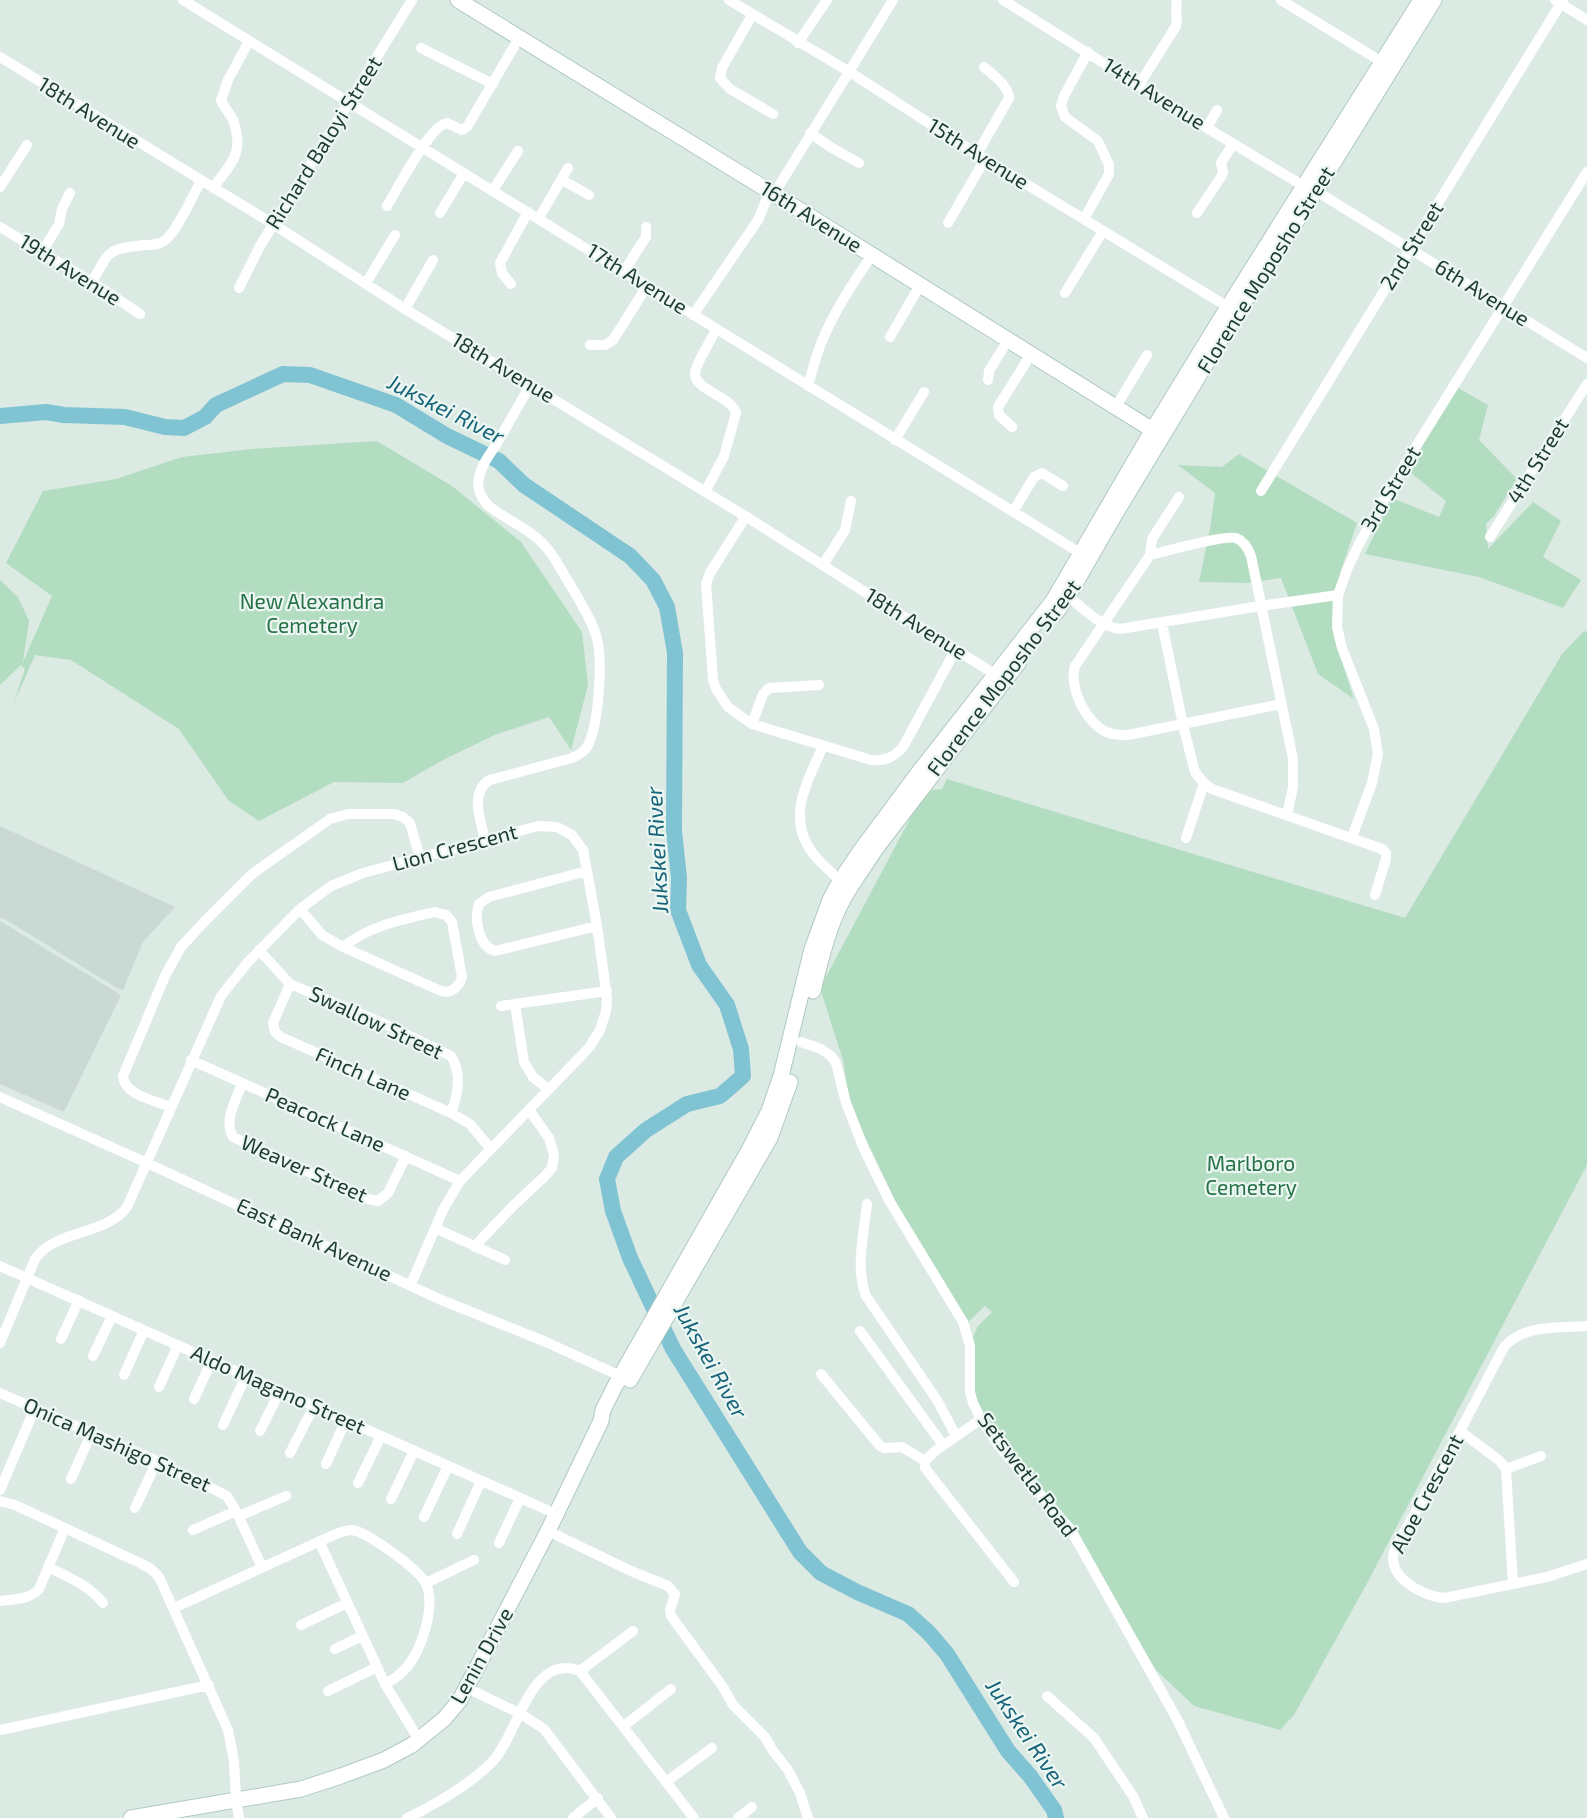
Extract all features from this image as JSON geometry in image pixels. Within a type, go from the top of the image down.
[{"type":"street","name":"17th Avenue","points":[[183,0],[1085,556]]},
{"type":"street","name":"Richard Baloyi Street","points":[[239,288],[254,255],[412,0]]},
{"type":"street","name":"16th Avenue","points":[[458,0],[1157,433]]},
{"type":"street","name":"15th Avenue","points":[[729,0],[848,71],[981,156],[1228,307]]},
{"type":"street","points":[[798,43],[827,0]]},
{"type":"street","points":[[693,315],[758,220],[772,193],[893,0]]},
{"type":"street","name":"14th Avenue","points":[[1004,0],[1207,128],[1310,189]]},
{"type":"street","points":[[1139,85],[1176,26],[1177,0]]},
{"type":"street","points":[[1281,0],[1383,62]]},
{"type":"street","name":"Florence Moposho Street","points":[[1157,433],[1230,324],[1421,0]]},
{"type":"street","name":"Florence Moposho Street","points":[[625,1379],[749,1164],[770,1138],[801,1042],[824,946],[844,898],[1085,556],[1228,307],[1310,189],[1434,0]]},
{"type":"street","points":[[1559,1],[1587,20]]},
{"type":"street","name":"2nd Street","points":[[1261,491],[1411,249],[1559,1]]},
{"type":"street","points":[[752,15],[722,68],[720,78],[730,89],[773,114]]},
{"type":"street","points":[[387,206],[422,148],[442,123],[465,129],[519,38]]},
{"type":"street","points":[[213,188],[237,152],[234,122],[221,100],[224,88],[249,41]]},
{"type":"street","points":[[421,48],[493,84]]},
{"type":"street","points":[[1084,219],[1109,174],[1109,165],[1098,141],[1065,117],[1061,106],[1088,52]]},
{"type":"street","name":"18th Avenue","points":[[0,57],[273,224],[405,309],[746,516],[1000,677]]},
{"type":"street","points":[[948,223],[1009,98],[1006,88],[984,67]]},
{"type":"street","points":[[1207,128],[1217,110]]},
{"type":"street","points":[[810,133],[859,164]]},
{"type":"street","points":[[1197,213],[1221,177],[1221,163],[1233,144]]},
{"type":"street","points":[[0,187],[27,145]]},
{"type":"street","points":[[493,190],[518,151]]},
{"type":"street","points":[[539,218],[568,168]]},
{"type":"street","name":"3rd Street","points":[[1352,837],[1371,783],[1378,754],[1374,729],[1339,637],[1338,595],[1347,570],[1382,503],[1587,172]]},
{"type":"street","points":[[440,213],[464,173]]},
{"type":"street","points":[[562,180],[589,195]]},
{"type":"street","points":[[92,282],[106,257],[116,249],[155,244],[166,240],[175,229],[201,181]]},
{"type":"street","name":"6th Avenue","points":[[1310,189],[1587,358]]},
{"type":"street","points":[[42,252],[59,224],[62,209],[70,193]]},
{"type":"street","points":[[511,284],[502,273],[500,263],[528,212]]},
{"type":"street","name":"19th Avenue","points":[[0,227],[92,282],[140,314]]},
{"type":"street","points":[[624,271],[646,237],[646,227]]},
{"type":"street","points":[[1065,292],[1103,231]]},
{"type":"street","points":[[366,283],[395,235]]},
{"type":"street","points":[[808,386],[821,345],[833,318],[850,287],[872,255]]},
{"type":"street","points":[[405,309],[433,260]]},
{"type":"street","points":[[890,337],[920,285]]},
{"type":"street","points":[[590,345],[605,345],[613,340],[647,286]]},
{"type":"street","points":[[705,492],[724,456],[736,412],[731,404],[701,385],[695,375],[716,329]]},
{"type":"street","points":[[988,380],[991,366],[1008,340]]},
{"type":"street","points":[[1012,427],[999,415],[998,407],[1031,354]]},
{"type":"street","points":[[1115,408],[1146,355]]},
{"type":"street","points":[[485,840],[478,797],[478,792],[484,783],[572,758],[583,752],[590,741],[600,683],[598,641],[590,621],[547,548],[542,541],[526,529],[489,506],[481,495],[478,479],[484,464],[531,384]]},
{"type":"street","name":"4th Street","points":[[1490,537],[1587,384]]},
{"type":"street","points":[[895,440],[924,392]]},
{"type":"street","points":[[1013,512],[1038,474],[1046,474],[1063,486]]},
{"type":"street","points":[[1179,497],[1152,539],[1150,555],[1075,666],[1073,677],[1085,711],[1093,723],[1109,733],[1120,735],[1281,704]]},
{"type":"street","points":[[823,564],[844,530],[851,501]]},
{"type":"street","points":[[746,516],[710,573],[706,590],[713,680],[716,689],[728,708],[752,724],[871,760],[887,760],[903,747],[956,649]]},
{"type":"street","points":[[1150,555],[1226,537],[1240,540],[1245,544],[1251,556],[1294,772],[1287,815]]},
{"type":"street","name":"Florence Moposho Street","points":[[749,1164],[770,1111],[784,1066],[812,949],[830,900],[840,881],[900,797],[1068,596],[1085,556]]},
{"type":"street","points":[[1068,596],[1103,624],[1120,629],[1338,595]]},
{"type":"street","points":[[1162,622],[1195,772],[1203,783],[1222,793],[1382,849],[1386,853],[1386,859],[1375,895]]},
{"type":"street","points":[[752,724],[763,694],[769,688],[819,685]]},
{"type":"street","points":[[823,746],[805,787],[799,811],[799,822],[801,832],[814,855],[840,881]]},
{"type":"street","points":[[1186,838],[1203,783]]},
{"type":"street","points":[[171,1107],[130,1089],[123,1080],[123,1076],[170,966],[182,947],[205,921],[258,870],[339,815],[394,814],[403,817],[410,823],[420,858]]},
{"type":"street","name":"Lion Crescent","points":[[0,1343],[35,1259],[46,1247],[111,1220],[127,1207],[221,996],[231,981],[259,950],[300,909],[324,891],[346,879],[538,826],[557,827],[572,835],[583,850],[607,991],[604,1019],[595,1038],[582,1055],[460,1181],[448,1199],[411,1284]]},
{"type":"street","points":[[587,872],[489,897],[479,904],[478,924],[483,942],[489,949],[495,951],[597,926]]},
{"type":"street","points":[[300,909],[322,935],[342,947],[441,991],[453,990],[460,982],[461,971],[452,922],[441,912],[374,928],[342,947]]},
{"type":"street","name":"Swallow Street","points":[[259,950],[290,984],[387,1025],[450,1056],[456,1067],[458,1089],[451,1113]]},
{"type":"street","name":"Finch Lane","points":[[290,984],[273,1023],[275,1032],[281,1037],[451,1113],[470,1125],[490,1148]]},
{"type":"street","points":[[501,1006],[607,991]]},
{"type":"street","points":[[515,1004],[524,1062],[533,1077],[548,1089]]},
{"type":"street","name":"Setswetla Road","points":[[801,1042],[821,1050],[831,1056],[836,1063],[846,1103],[864,1149],[890,1202],[963,1322],[970,1346],[970,1392],[981,1419],[998,1445],[1071,1530],[1178,1722],[1224,1818]]},
{"type":"street","name":"Peacock Lane","points":[[191,1060],[460,1181]]},
{"type":"street","name":"Weaver Street","points":[[242,1084],[228,1124],[233,1137],[368,1199],[378,1201],[386,1196],[406,1156]]},
{"type":"street","name":"East Bank Avenue","points":[[0,1097],[448,1302],[546,1342],[625,1379]]},
{"type":"street","points":[[474,1247],[552,1168],[554,1160],[552,1146],[529,1110]]},
{"type":"street","points":[[867,1204],[859,1270],[861,1283],[866,1296],[937,1400],[956,1436]]},
{"type":"street","points":[[435,1228],[505,1260]]},
{"type":"street","name":"Aldo Magano Street","points":[[0,1266],[556,1515]]},
{"type":"street","points":[[61,1339],[79,1300]]},
{"type":"street","points":[[93,1356],[112,1316]]},
{"type":"street","name":"Aloe Crescent","points":[[1587,1326],[1529,1330],[1509,1341],[1504,1347],[1395,1549],[1392,1555],[1392,1565],[1408,1583],[1435,1597],[1454,1596],[1547,1577],[1587,1564]]},
{"type":"street","points":[[124,1375],[144,1330]]},
{"type":"street","points":[[861,1331],[943,1445]]},
{"type":"street","points":[[159,1387],[178,1345]]},
{"type":"street","points":[[194,1399],[212,1360]]},
{"type":"street","points":[[821,1374],[880,1446],[884,1448],[902,1447],[925,1461]]},
{"type":"street","points":[[223,1425],[246,1376]]},
{"type":"street","name":"Lenin Drive","points":[[131,1818],[311,1786],[384,1760],[419,1740],[453,1710],[468,1688],[556,1515],[602,1422],[603,1410],[625,1379]]},
{"type":"street","points":[[260,1431],[280,1391]]},
{"type":"street","name":"Onica Mashigo Street","points":[[0,1392],[91,1434],[157,1461],[227,1496],[262,1567]]},
{"type":"street","points":[[290,1453],[314,1406]]},
{"type":"street","points":[[0,1491],[35,1408]]},
{"type":"street","points":[[981,1419],[943,1445],[925,1461],[925,1468],[1014,1582]]},
{"type":"street","points":[[326,1464],[346,1420]]},
{"type":"street","points":[[1460,1431],[1500,1461],[1506,1469],[1513,1584]]},
{"type":"street","points":[[71,1479],[91,1434]]},
{"type":"street","points":[[358,1484],[381,1436]]},
{"type":"street","points":[[391,1499],[414,1451]]},
{"type":"street","points":[[1506,1469],[1541,1456]]},
{"type":"street","points":[[135,1508],[157,1461]]},
{"type":"street","points":[[424,1517],[448,1466]]},
{"type":"street","points":[[457,1534],[481,1481]]},
{"type":"street","points":[[193,1530],[286,1496]]},
{"type":"street","points":[[499,1543],[520,1498]]},
{"type":"street","points":[[0,1501],[15,1505],[151,1569],[159,1577],[228,1730],[232,1743],[239,1818]]},
{"type":"street","points":[[0,1601],[24,1598],[35,1593],[65,1528]]},
{"type":"street","points":[[174,1608],[320,1541],[346,1531],[358,1532],[418,1572],[426,1583],[430,1602],[422,1640],[407,1666],[385,1684]]},
{"type":"street","points":[[548,1531],[672,1589],[675,1594],[670,1610],[671,1616],[723,1687],[733,1705],[765,1737],[788,1770],[800,1793],[808,1818]]},
{"type":"street","points":[[320,1541],[385,1684],[419,1740]]},
{"type":"street","points":[[426,1583],[474,1560]]},
{"type":"street","points":[[48,1567],[84,1585],[96,1594],[103,1604]]},
{"type":"street","points":[[301,1625],[347,1603]]},
{"type":"street","points":[[580,1671],[633,1631]]},
{"type":"street","points":[[335,1649],[362,1636]]},
{"type":"street","points":[[328,1691],[377,1667]]},
{"type":"street","points":[[407,1818],[424,1814],[495,1760],[530,1693],[545,1675],[562,1668],[580,1671],[694,1818]]},
{"type":"street","points":[[0,1730],[209,1685]]},
{"type":"street","points":[[468,1688],[521,1714],[549,1734],[611,1818]]},
{"type":"street","points":[[624,1726],[672,1689]]},
{"type":"street","points":[[1047,1696],[1094,1738],[1133,1796],[1143,1818]]},
{"type":"street","points":[[666,1782],[712,1748]]},
{"type":"street","points":[[573,1818],[598,1798]]},
{"type":"street","points":[[738,1818],[752,1807]]},
{"type":"shaded area","points":[[0,826],[175,907],[143,942],[123,990],[0,918]]},
{"type":"shaded area","points":[[0,921],[121,995],[64,1112],[0,1084]]},
{"type":"green space","points":[[1455,386],[1488,405],[1479,440],[1517,479],[1494,516],[1486,524],[1488,549],[1533,502],[1561,521],[1543,557],[1581,580],[1563,608],[1479,577],[1365,554],[1392,498],[1439,517],[1446,501],[1406,469]]},
{"type":"green space","name":"New Alexandra Cemetery","points":[[377,441],[452,486],[521,542],[582,632],[588,685],[571,750],[549,717],[497,734],[443,760],[403,783],[334,782],[259,821],[228,800],[179,729],[71,660],[35,655],[13,705],[25,669],[21,665],[0,685],[0,580],[18,597],[29,621],[23,662],[52,596],[6,563],[43,491],[116,479],[182,457],[252,449]]},
{"type":"green space","points":[[1239,454],[1357,523],[1340,573],[1334,637],[1354,699],[1318,674],[1281,578],[1247,583],[1199,582],[1215,493],[1178,465],[1222,467]]},
{"type":"green space","name":"Marlboro Cemetery","points":[[1584,631],[1587,632],[1587,1165],[1365,1587],[1294,1715],[1280,1730],[1194,1706],[1156,1670],[1071,1526],[990,1432],[971,1397],[972,1339],[978,1326],[992,1312],[985,1306],[967,1323],[910,1232],[850,1105],[843,1060],[820,988],[920,800],[930,792],[942,789],[947,779],[1405,918],[1562,654]]},
{"type":"waterway","name":"Jukskei River","points":[[0,416],[46,412],[64,415],[125,417],[165,427],[184,428],[205,417],[216,405],[283,374],[310,375],[396,405],[447,436],[499,461],[524,485],[630,556],[653,580],[667,607],[675,653],[674,831],[679,878],[678,910],[699,965],[727,1005],[741,1049],[743,1076],[720,1096],[687,1104],[646,1130],[616,1157],[607,1179],[613,1211],[630,1258],[673,1349],[800,1552],[821,1573],[857,1592],[908,1614],[929,1633],[947,1654],[1008,1751],[1030,1776],[1054,1810],[1056,1818]]}]
